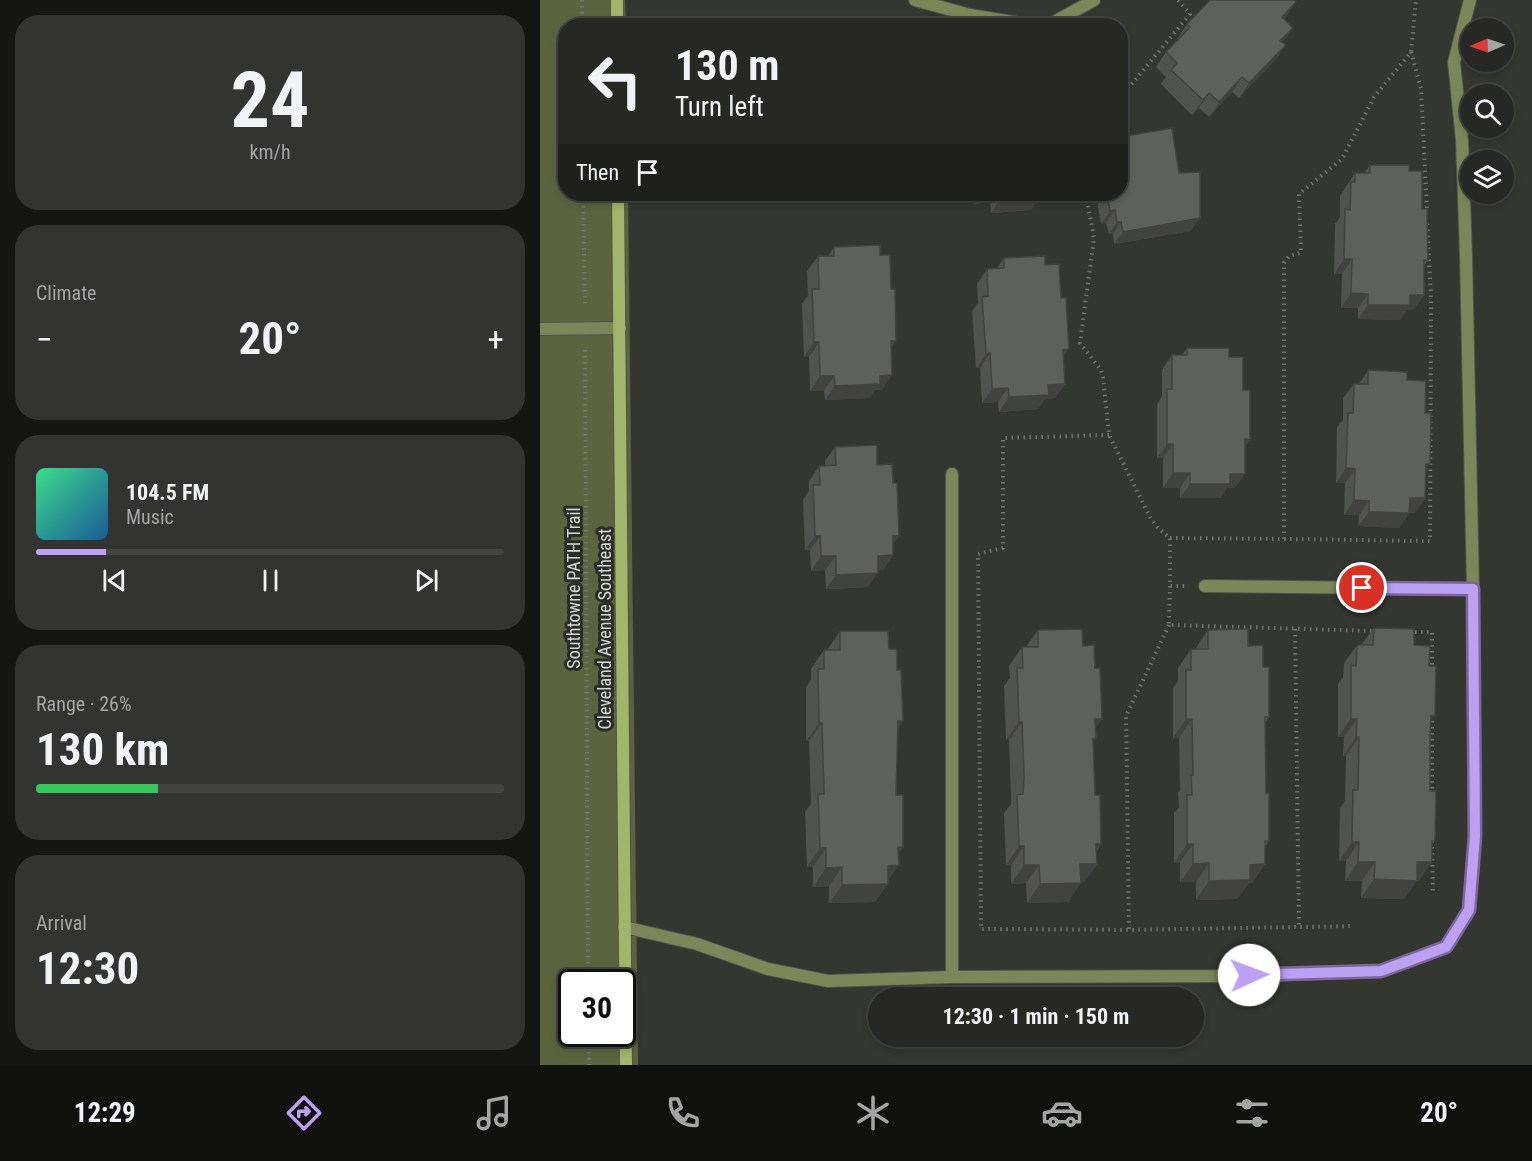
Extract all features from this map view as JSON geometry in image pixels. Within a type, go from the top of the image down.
[{"type":"main road","points":[[617,0],[617,18]]},
{"type":"main road","name":"Cleveland Avenue Southeast","points":[[618,201],[626,1065]]},
{"type":"street","points":[[915,0],[988,18]]},
{"type":"street","points":[[1061,18],[1094,0]]},
{"type":"street","points":[[624,927],[686,942],[768,969],[828,981],[1381,971],[1446,947],[1469,910],[1475,836],[1473,589],[1466,256],[1462,140],[1454,62],[1470,0]]},
{"type":"street","points":[[540,329],[620,328]]},
{"type":"street","points":[[952,474],[952,977]]},
{"type":"street","points":[[1205,586],[1473,589]]},
{"type":"path","points":[[582,0],[582,18]]},
{"type":"path","points":[[1128,88],[1190,14],[1178,0]]},
{"type":"path","points":[[1087,201],[1094,238],[1080,343],[1101,370],[1109,435],[1151,519],[1158,528],[1170,538],[1430,541],[1431,298],[1420,89],[1411,52],[1416,0]]},
{"type":"path","points":[[1284,539],[1284,263],[1289,256],[1301,253],[1299,194],[1342,159],[1374,97],[1411,52]]},
{"type":"path","name":"Southtowne PATH Trail","points":[[583,201],[588,969]]},
{"type":"path","points":[[1109,435],[1003,438],[1003,548],[978,554],[981,929],[1129,930],[1354,926]]},
{"type":"path","points":[[1129,930],[1126,716],[1169,626],[1170,538]]},
{"type":"path","points":[[1170,586],[1205,586]]},
{"type":"path","points":[[1169,626],[1386,631]]},
{"type":"path","points":[[1295,630],[1299,927]]},
{"type":"path","points":[[1397,632],[1431,632],[1432,680]]},
{"type":"path","points":[[1432,704],[1432,799]]},
{"type":"path","points":[[1432,834],[1433,894]]},
{"type":"path","points":[[589,1047],[589,1065]]},
{"type":"green space","points":[[540,0],[625,0],[626,18],[558,18],[558,201],[628,201],[638,1065],[540,1065]]},
{"type":"building","points":[[1210,0],[1294,0],[1296,2],[1282,17],[1293,28],[1280,41],[1286,45],[1249,83],[1242,77],[1219,102],[1209,93],[1203,100],[1171,70],[1177,63],[1166,52],[1190,27],[1187,24]]},
{"type":"building","points":[[1172,128],[1179,173],[1200,172],[1200,218],[1123,232],[1121,222],[1117,222],[1115,210],[1110,211],[1108,201],[1128,201],[1128,136]]},
{"type":"building","points":[[1370,165],[1409,165],[1409,171],[1422,171],[1422,209],[1427,209],[1428,260],[1424,260],[1424,295],[1410,295],[1410,305],[1368,305],[1368,294],[1351,293],[1352,259],[1344,259],[1345,209],[1350,210],[1351,182],[1355,182],[1355,173],[1370,173]]},
{"type":"building","points":[[880,245],[880,255],[890,255],[891,289],[895,289],[896,341],[891,341],[892,375],[880,376],[880,384],[835,386],[834,376],[820,376],[819,342],[814,342],[812,289],[819,289],[818,256],[834,256],[834,247]]},
{"type":"building","points":[[1045,256],[1045,265],[1059,264],[1061,298],[1066,298],[1069,349],[1063,350],[1065,384],[1048,385],[1049,395],[1009,397],[1008,388],[992,389],[990,353],[986,354],[982,297],[988,296],[987,269],[1004,268],[1004,258]]},
{"type":"building","points":[[1187,348],[1229,348],[1229,357],[1243,357],[1243,390],[1250,390],[1250,440],[1245,439],[1245,474],[1230,474],[1230,484],[1190,484],[1190,473],[1173,473],[1173,444],[1167,444],[1167,389],[1172,389],[1172,355],[1187,355]]},
{"type":"building","points":[[1368,370],[1407,372],[1407,380],[1426,381],[1425,413],[1431,413],[1430,464],[1426,464],[1425,498],[1410,498],[1409,513],[1369,512],[1369,501],[1354,500],[1355,469],[1346,468],[1348,413],[1353,413],[1354,384],[1368,384]]},
{"type":"building","points":[[877,445],[877,465],[892,464],[893,483],[897,483],[899,536],[893,536],[893,555],[878,556],[878,573],[836,575],[836,556],[821,556],[820,536],[815,536],[813,485],[820,485],[819,466],[836,465],[835,447]]},
{"type":"building","points":[[1374,628],[1414,629],[1414,645],[1430,646],[1429,666],[1436,666],[1435,716],[1431,716],[1430,735],[1430,791],[1436,791],[1435,841],[1432,841],[1432,862],[1417,862],[1417,881],[1374,879],[1375,862],[1358,862],[1359,842],[1352,842],[1353,790],[1358,790],[1359,737],[1356,737],[1357,719],[1351,719],[1351,665],[1356,666],[1357,645],[1373,645]]},
{"type":"building","points":[[1082,629],[1083,646],[1094,645],[1095,668],[1100,668],[1102,719],[1095,719],[1096,738],[1093,739],[1095,795],[1100,795],[1101,844],[1096,844],[1097,864],[1080,864],[1081,883],[1040,884],[1039,865],[1024,865],[1024,846],[1019,846],[1017,795],[1023,794],[1024,776],[1017,668],[1023,668],[1022,647],[1038,647],[1038,630]]},
{"type":"building","points":[[1248,629],[1248,646],[1263,645],[1263,667],[1269,667],[1269,717],[1265,717],[1269,841],[1265,841],[1265,864],[1250,865],[1250,880],[1209,881],[1209,863],[1193,864],[1193,844],[1187,844],[1187,795],[1192,795],[1191,775],[1193,775],[1192,719],[1186,719],[1186,670],[1191,670],[1191,649],[1208,649],[1208,630]]},
{"type":"building","points":[[840,631],[888,631],[889,649],[897,649],[897,670],[901,670],[903,721],[898,721],[896,795],[903,795],[903,847],[898,847],[899,865],[888,866],[888,884],[842,885],[842,867],[826,868],[826,848],[820,848],[818,794],[824,794],[818,669],[824,669],[824,650],[840,650]]},
{"type":"route","points":[[1249,975],[1381,971],[1446,947],[1469,910],[1475,836],[1473,589],[1362,588]]}]
